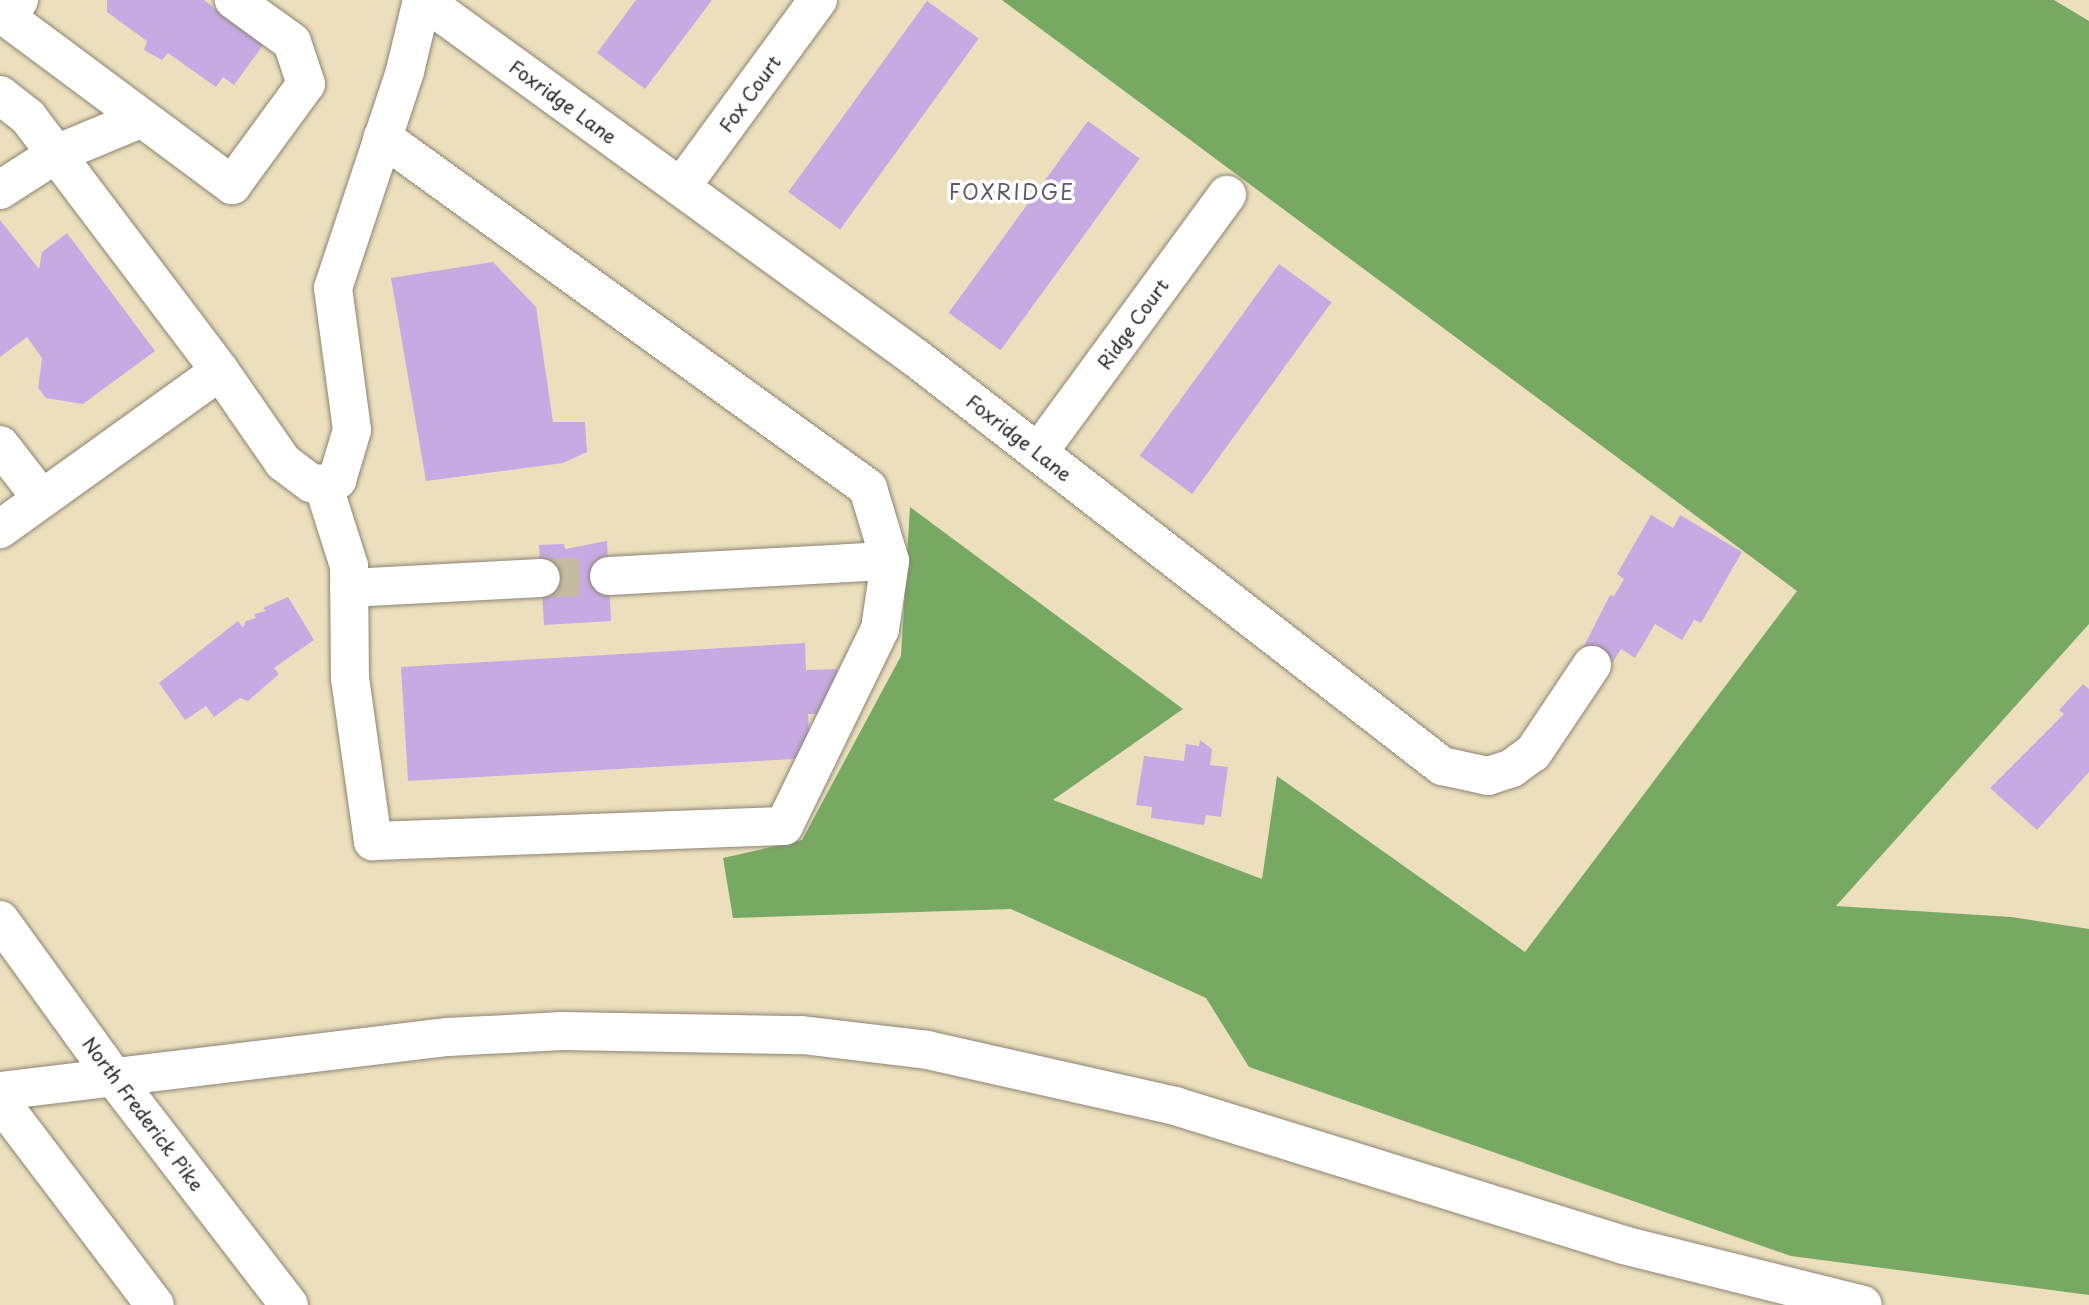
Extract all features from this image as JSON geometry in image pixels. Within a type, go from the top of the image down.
[{"type":"main road","points":[[19,0],[6,17],[232,185],[306,84],[292,42],[234,0]]},
{"type":"main road","points":[[0,95],[28,117],[220,371],[283,462],[311,483],[323,484],[337,480],[352,430],[333,288],[423,0]]},
{"type":"main road","name":"Foxridge Lane","points":[[423,0],[681,187],[1038,453],[1442,766],[1488,776],[1512,768],[1534,753],[1592,665]]},
{"type":"main road","name":"Fox Court","points":[[681,187],[818,0]]},
{"type":"main road","points":[[0,190],[56,154],[140,119]]},
{"type":"main road","points":[[323,484],[349,566],[350,678],[373,841],[784,826],[880,629],[890,561],[868,488],[382,137]]},
{"type":"main road","name":"Ridge Court","points":[[1038,453],[1227,195]]},
{"type":"main road","points":[[0,529],[220,371]]},
{"type":"main road","points":[[1,446],[42,499]]},
{"type":"main road","points":[[609,576],[890,561]]},
{"type":"main road","points":[[349,588],[541,578]]},
{"type":"main road","name":"North Frederick Pike","points":[[0,920],[115,1079],[289,1305]]},
{"type":"main road","points":[[0,1091],[115,1079],[285,1055],[562,1031],[802,1035],[927,1050],[1175,1106],[1623,1245],[1863,1305]]},
{"type":"main road","points":[[0,1101],[155,1305]]},
{"type":"green space","points":[[1002,0],[2054,0],[2089,21],[2089,624],[1836,906],[2011,917],[2089,929],[2089,1295],[1791,1256],[1249,1067],[1206,998],[1011,909],[733,918],[723,858],[802,840],[901,656],[910,507],[1183,709],[1053,800],[1262,879],[1277,776],[1525,952],[1797,591]]},
{"type":"building","points":[[107,0],[204,0],[263,45],[234,85],[223,77],[216,87],[168,53],[162,60],[144,50],[147,41],[107,12]]},
{"type":"building","points":[[636,0],[712,0],[645,89],[597,53]]},
{"type":"building","points":[[927,1],[979,39],[840,230],[788,192]]},
{"type":"building","points":[[1088,121],[1140,159],[1000,350],[949,313]]},
{"type":"building","points":[[0,220],[39,269],[42,252],[67,233],[155,351],[83,404],[46,398],[38,388],[42,358],[27,337],[0,357]]},
{"type":"building","points":[[493,262],[536,307],[553,422],[585,422],[587,452],[563,463],[426,481],[391,278]]},
{"type":"building","points":[[1279,264],[1332,302],[1192,494],[1140,456]]},
{"type":"building","points":[[1651,515],[1673,528],[1680,515],[1742,552],[1701,623],[1694,620],[1682,640],[1655,624],[1635,658],[1621,649],[1613,662],[1584,646],[1610,595],[1614,596],[1624,579],[1617,574]]},
{"type":"building","points":[[607,541],[611,621],[544,625],[539,545],[564,544],[565,549]]},
{"type":"building","points":[[288,597],[314,640],[274,668],[279,674],[248,701],[240,698],[214,717],[206,706],[185,720],[159,683],[238,621],[243,628],[246,621],[256,618],[254,614],[266,611],[263,608]]},
{"type":"building","points":[[805,643],[806,670],[837,669],[839,713],[808,714],[811,758],[408,781],[401,667]]},
{"type":"building","points":[[2083,684],[2089,689],[2089,772],[2037,830],[1990,788],[2064,714],[2059,710]]},
{"type":"building","points":[[1200,740],[1212,749],[1210,765],[1228,767],[1221,817],[1206,815],[1204,825],[1151,818],[1152,807],[1136,805],[1144,756],[1184,761],[1186,744],[1199,746]]},
{"type":"tunnel","points":[[541,578],[609,576]]},
{"type":"district","name":"FOXRIDGE","points":[[1012,191]]}]
